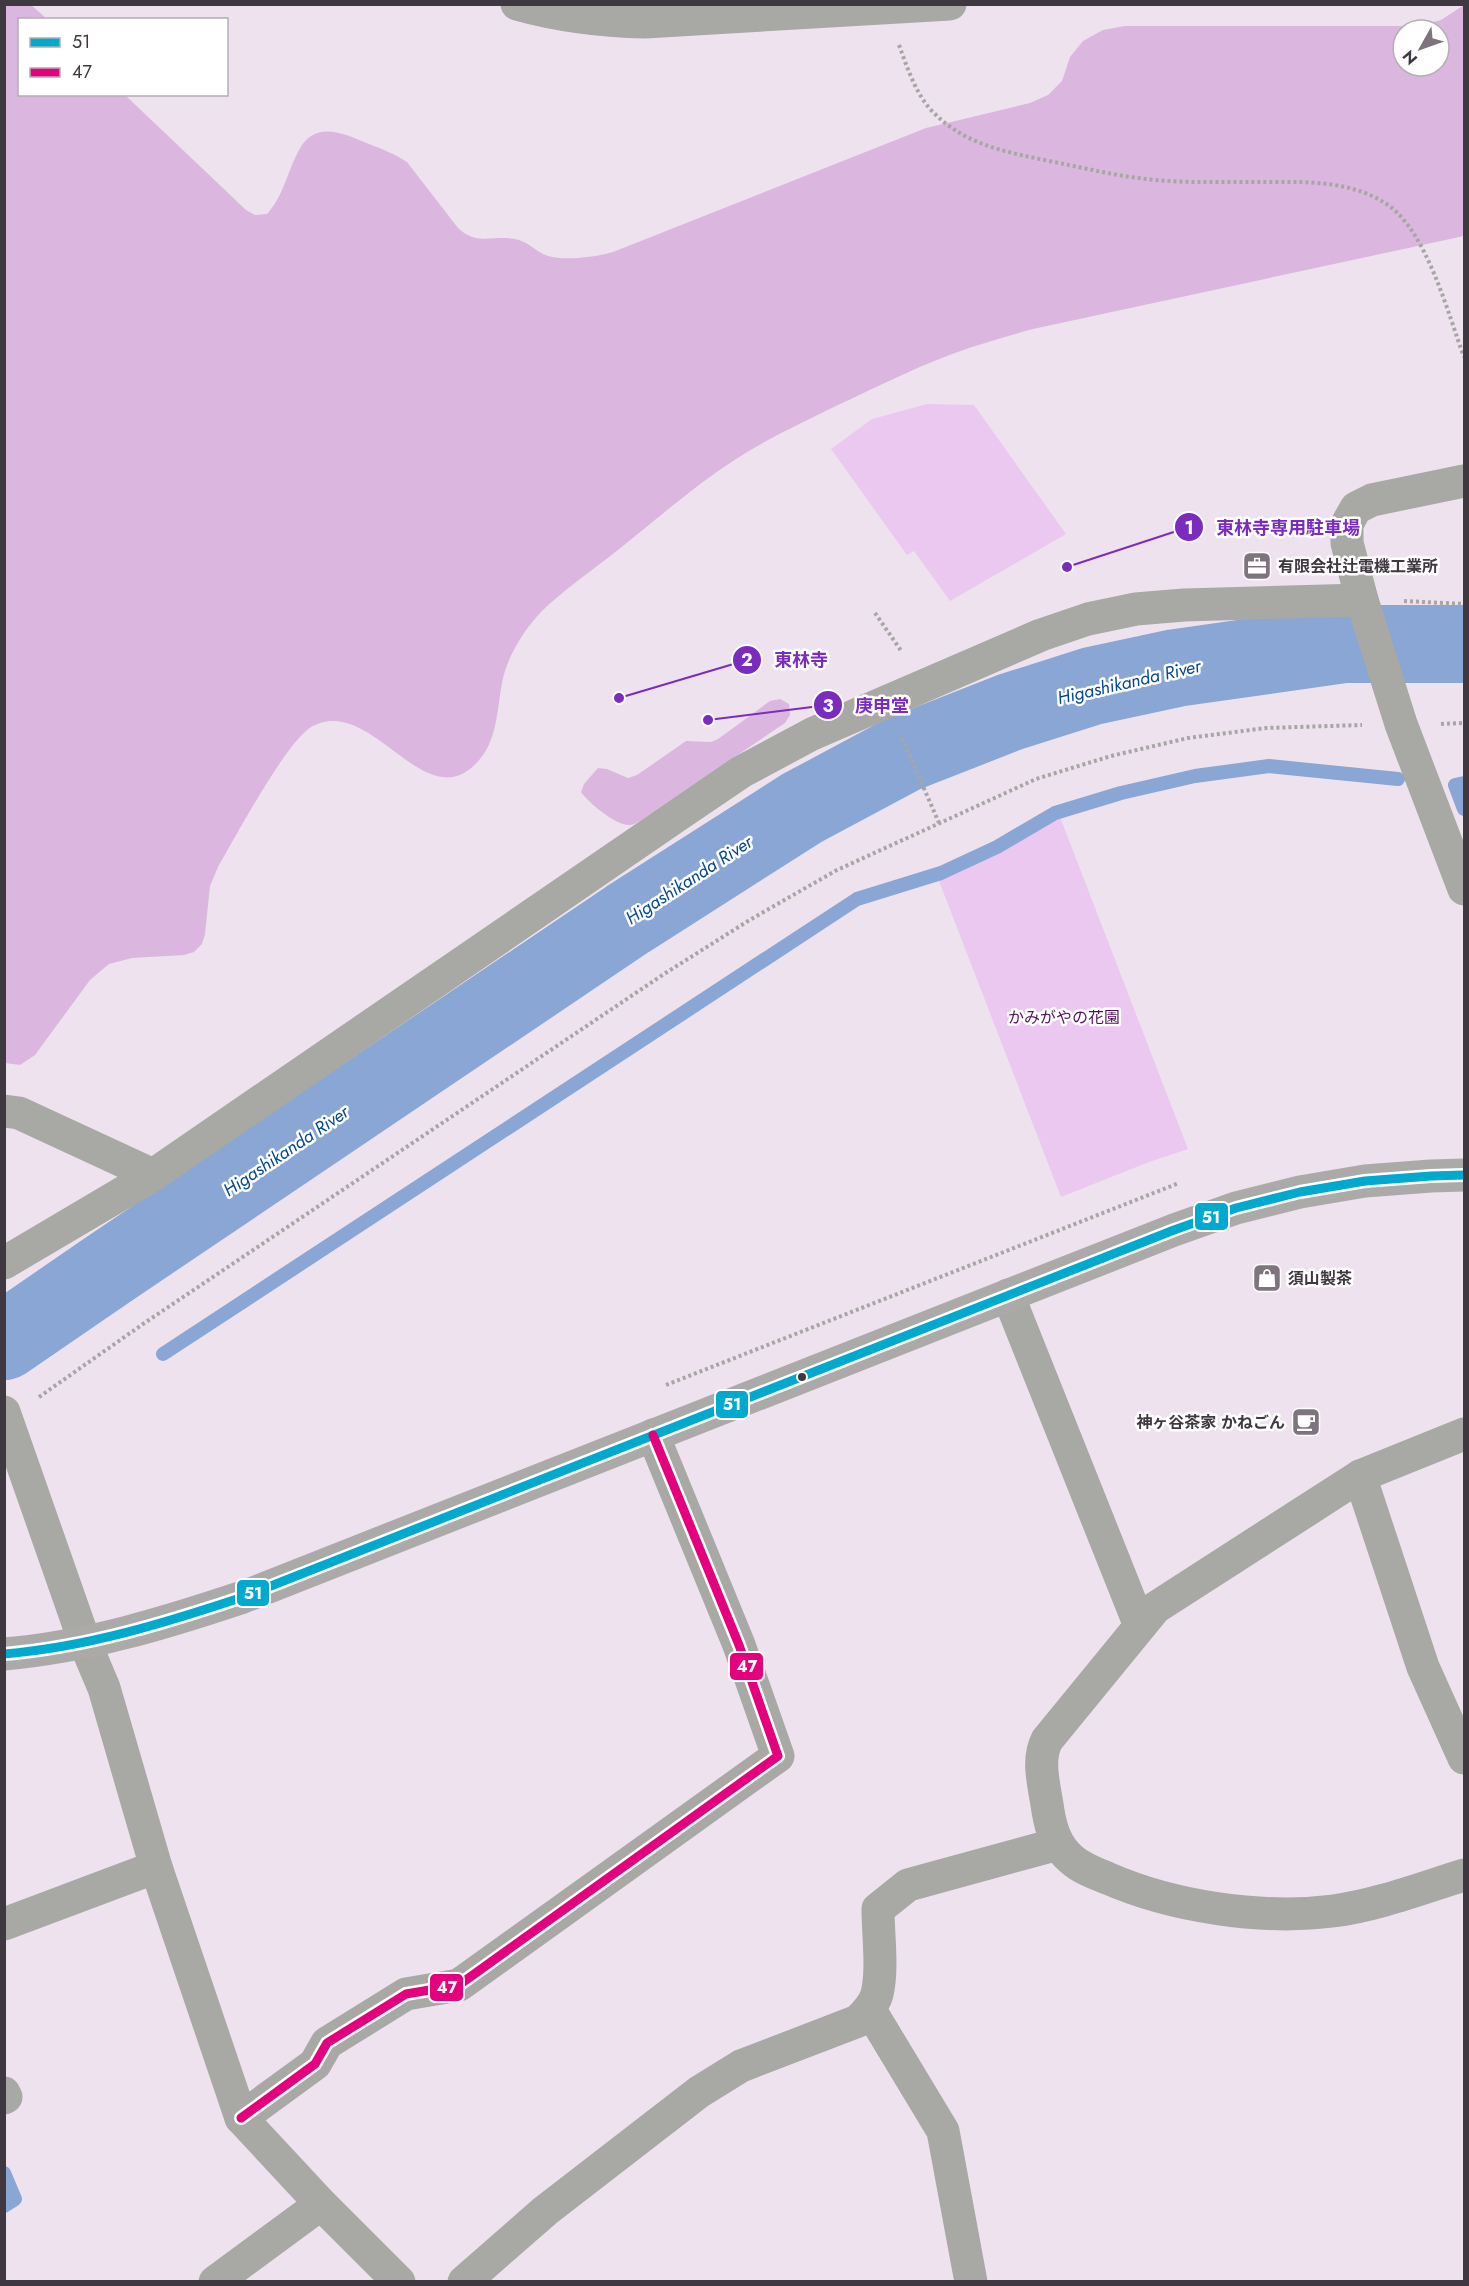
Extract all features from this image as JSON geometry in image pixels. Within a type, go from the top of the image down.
[{"type":"main road","points":[[4,1654],[85,1643],[164,1624],[243,1597],[1008,1295],[1236,1208],[1300,1192],[1365,1181],[1464,1175]]},
{"type":"street","points":[[518,4],[558,14],[612,21],[645,22],[950,4]]},
{"type":"street","points":[[1464,481],[1372,500],[1356,508],[1347,525],[1347,543],[1363,605],[1399,720],[1464,889]]},
{"type":"street","points":[[4,1263],[153,1175],[741,772],[812,734],[1041,635],[1088,619],[1136,609],[1184,605],[1363,605]]},
{"type":"street","points":[[4,1111],[20,1113],[153,1175]]},
{"type":"street","points":[[1008,1295],[1140,1626]]},
{"type":"street","points":[[6,1415],[85,1643],[104,1688],[156,1867],[241,2118],[321,2204],[399,2282]]},
{"type":"street","points":[[1464,1434],[1360,1476],[1155,1608],[1047,1740],[1042,1750],[1041,1761],[1051,1828],[1058,1844],[1070,1858],[1084,1868],[1142,1892],[1172,1901],[1293,1915],[1359,1906],[1464,1875]]},
{"type":"street","points":[[241,2118],[315,2064],[327,2043],[406,1994],[459,1985],[778,1756],[738,1645],[653,1435]]},
{"type":"street","points":[[1360,1476],[1424,1667],[1464,1758]]},
{"type":"street","points":[[464,2282],[544,2211],[699,2092],[741,2066],[858,2021],[870,2010],[877,1995],[879,1980],[878,1909],[908,1885],[1058,1844]]},
{"type":"street","points":[[4,1924],[156,1867]]},
{"type":"street","points":[[870,2010],[943,2131],[971,2282]]},
{"type":"street","points":[[4,2093],[6,2097],[4,2098]]},
{"type":"street","points":[[215,2282],[321,2204]]},
{"type":"path","points":[[887,8],[911,78],[930,109],[958,133],[990,148],[1113,174],[1148,179],[1329,183],[1361,190],[1389,206],[1412,230],[1427,259],[1464,357]]},
{"type":"path","points":[[1363,605],[1464,604]]},
{"type":"path","points":[[875,614],[926,685]]},
{"type":"path","points":[[6,1415],[664,974],[748,921],[835,871],[1036,779],[1111,756],[1188,738],[1266,728],[1399,720]]},
{"type":"path","points":[[901,737],[939,823]]},
{"type":"green space","points":[[927,404],[974,405],[1066,534],[950,601],[914,551],[907,555],[831,449],[872,419]]},
{"type":"green space","name":"かみがやの花園","points":[[1060,817],[1188,1149],[1061,1197],[939,881],[1000,852]]},
{"type":"shaded area","points":[[5,4],[31,5],[46,18],[18,18],[18,96],[126,96],[246,210],[255,215],[267,214],[272,207],[298,152],[312,135],[321,132],[339,133],[407,162],[458,228],[472,237],[515,239],[548,256],[572,258],[613,252],[926,128],[1030,103],[1048,95],[1062,81],[1070,57],[1083,41],[1103,30],[1125,26],[1391,26],[1391,78],[1451,78],[1451,18],[1444,18],[1464,5],[1464,236],[1033,329],[1001,338],[919,367],[761,444],[690,491],[541,612],[513,651],[503,678],[491,739],[479,760],[470,769],[451,777],[432,775],[413,765],[375,737],[355,726],[334,721],[313,726],[302,734],[276,768],[218,867],[210,886],[202,944],[194,952],[184,955],[132,958],[109,964],[90,980],[35,1055],[20,1065],[5,1063]]},
{"type":"shaded area","points":[[780,699],[789,704],[790,715],[785,723],[634,824],[624,824],[610,818],[596,808],[581,792],[584,784],[598,768],[607,769],[628,778],[637,775],[686,741],[711,742],[718,739],[770,701]]},
{"type":"waterway","name":"Higashikanda River","points":[[4,1341],[628,919],[802,808],[903,754],[1010,712],[1092,686],[1176,668],[1345,644],[1464,644]]},
{"type":"waterway","points":[[163,1354],[857,899],[941,873],[997,847],[1055,813],[1121,793],[1195,776],[1269,766],[1398,779]]},
{"type":"waterway","points":[[1464,783],[1455,785],[1464,809]]},
{"type":"waterway","points":[[4,2173],[15,2199],[4,2206]]},
{"type":"transit line","name":"51","points":[[4,1654],[96,1640],[155,1625],[243,1597],[1174,1230],[1236,1208],[1300,1192],[1365,1181],[1464,1175]]},
{"type":"transit line","name":"47","points":[[241,2118],[315,2064],[327,2043],[406,1994],[459,1985],[778,1756],[739,1645],[653,1435]]},
{"type":"place","name":"有限会社辻電機工業所","points":[[1257,566]]},
{"type":"place","name":"東林寺専用駐車場","points":[[1067,567]]},
{"type":"place","name":"東林寺","points":[[619,698]]},
{"type":"place","name":"庚申堂","points":[[708,720]]},
{"type":"place","name":"須山製茶","points":[[1267,1278]]},
{"type":"place","name":"神ヶ谷茶家 かねごん","points":[[1306,1422]]}]
